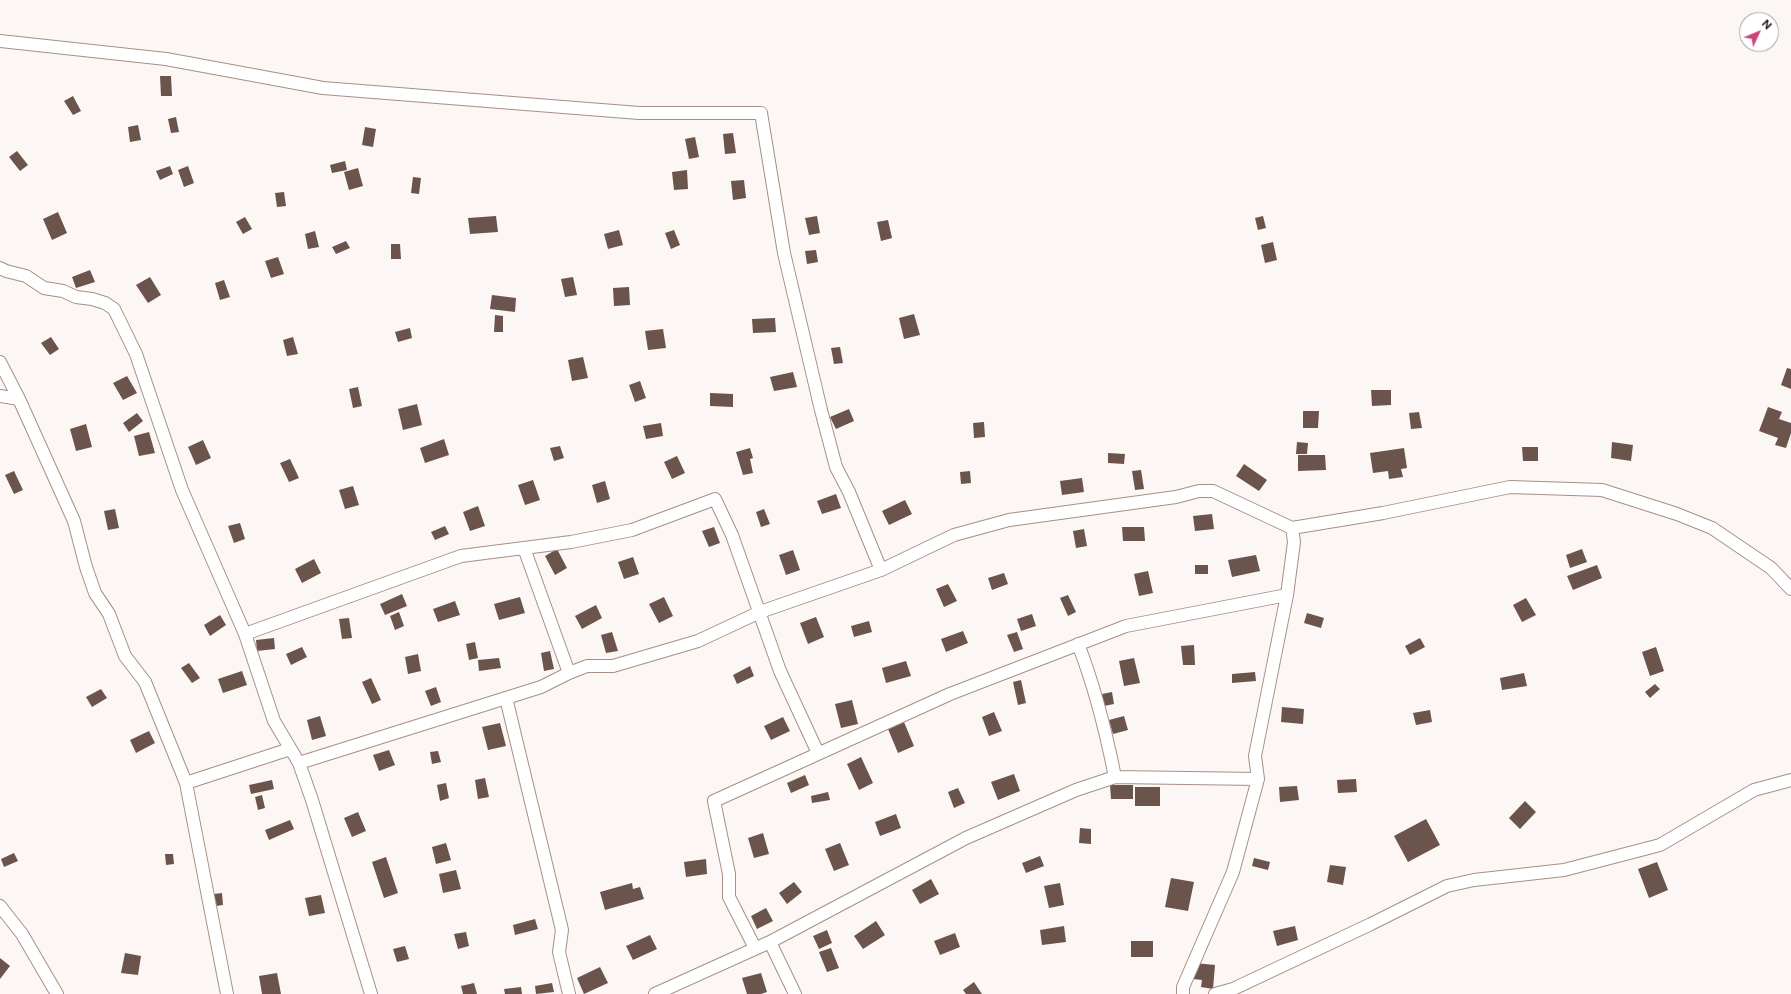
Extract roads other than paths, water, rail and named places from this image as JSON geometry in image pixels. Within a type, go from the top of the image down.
[{"type":"street","points":[[0,41],[166,59],[323,88],[639,113],[761,112],[784,253],[821,410],[836,467],[849,492],[881,570]]},
{"type":"street","points":[[0,268],[6,272],[26,276],[44,288],[63,292],[76,297],[92,299],[105,303],[114,309],[136,354],[182,490],[245,634],[274,721],[299,763],[312,800],[371,994]]},
{"type":"street","points":[[0,362],[19,399],[74,521],[86,567],[96,593],[109,614],[125,656],[145,682],[186,783],[227,994]]},
{"type":"street","points":[[0,396],[19,399]]},
{"type":"street","points":[[299,763],[541,687],[587,666],[612,666],[698,640],[760,612],[881,570],[954,535],[1009,520],[1176,497],[1199,491],[1213,491],[1292,528],[1383,513],[1510,487],[1602,490],[1677,514],[1712,528],[1771,568],[1791,589]]},
{"type":"street","points":[[245,634],[461,556],[571,542],[632,530],[715,499],[732,535],[780,671],[818,753]]},
{"type":"street","points":[[1183,994],[1183,987],[1233,872],[1258,779],[1255,756],[1287,595],[1294,542],[1292,528]]},
{"type":"street","points":[[524,548],[569,673]]},
{"type":"street","points":[[755,948],[730,897],[729,874],[714,801],[950,694],[1126,626],[1287,595]]},
{"type":"street","points":[[1078,644],[1092,680],[1108,740],[1115,777]]},
{"type":"street","points":[[506,698],[562,930],[559,952],[569,994]]},
{"type":"street","points":[[186,783],[290,749]]},
{"type":"street","points":[[657,994],[770,942],[966,838],[1076,790],[1115,777],[1258,779]]},
{"type":"street","points":[[1215,994],[1240,986],[1447,886],[1474,880],[1564,870],[1660,845],[1754,790],[1791,780]]},
{"type":"street","points":[[0,906],[22,934],[57,994]]},
{"type":"street","points":[[770,942],[795,994]]}]
